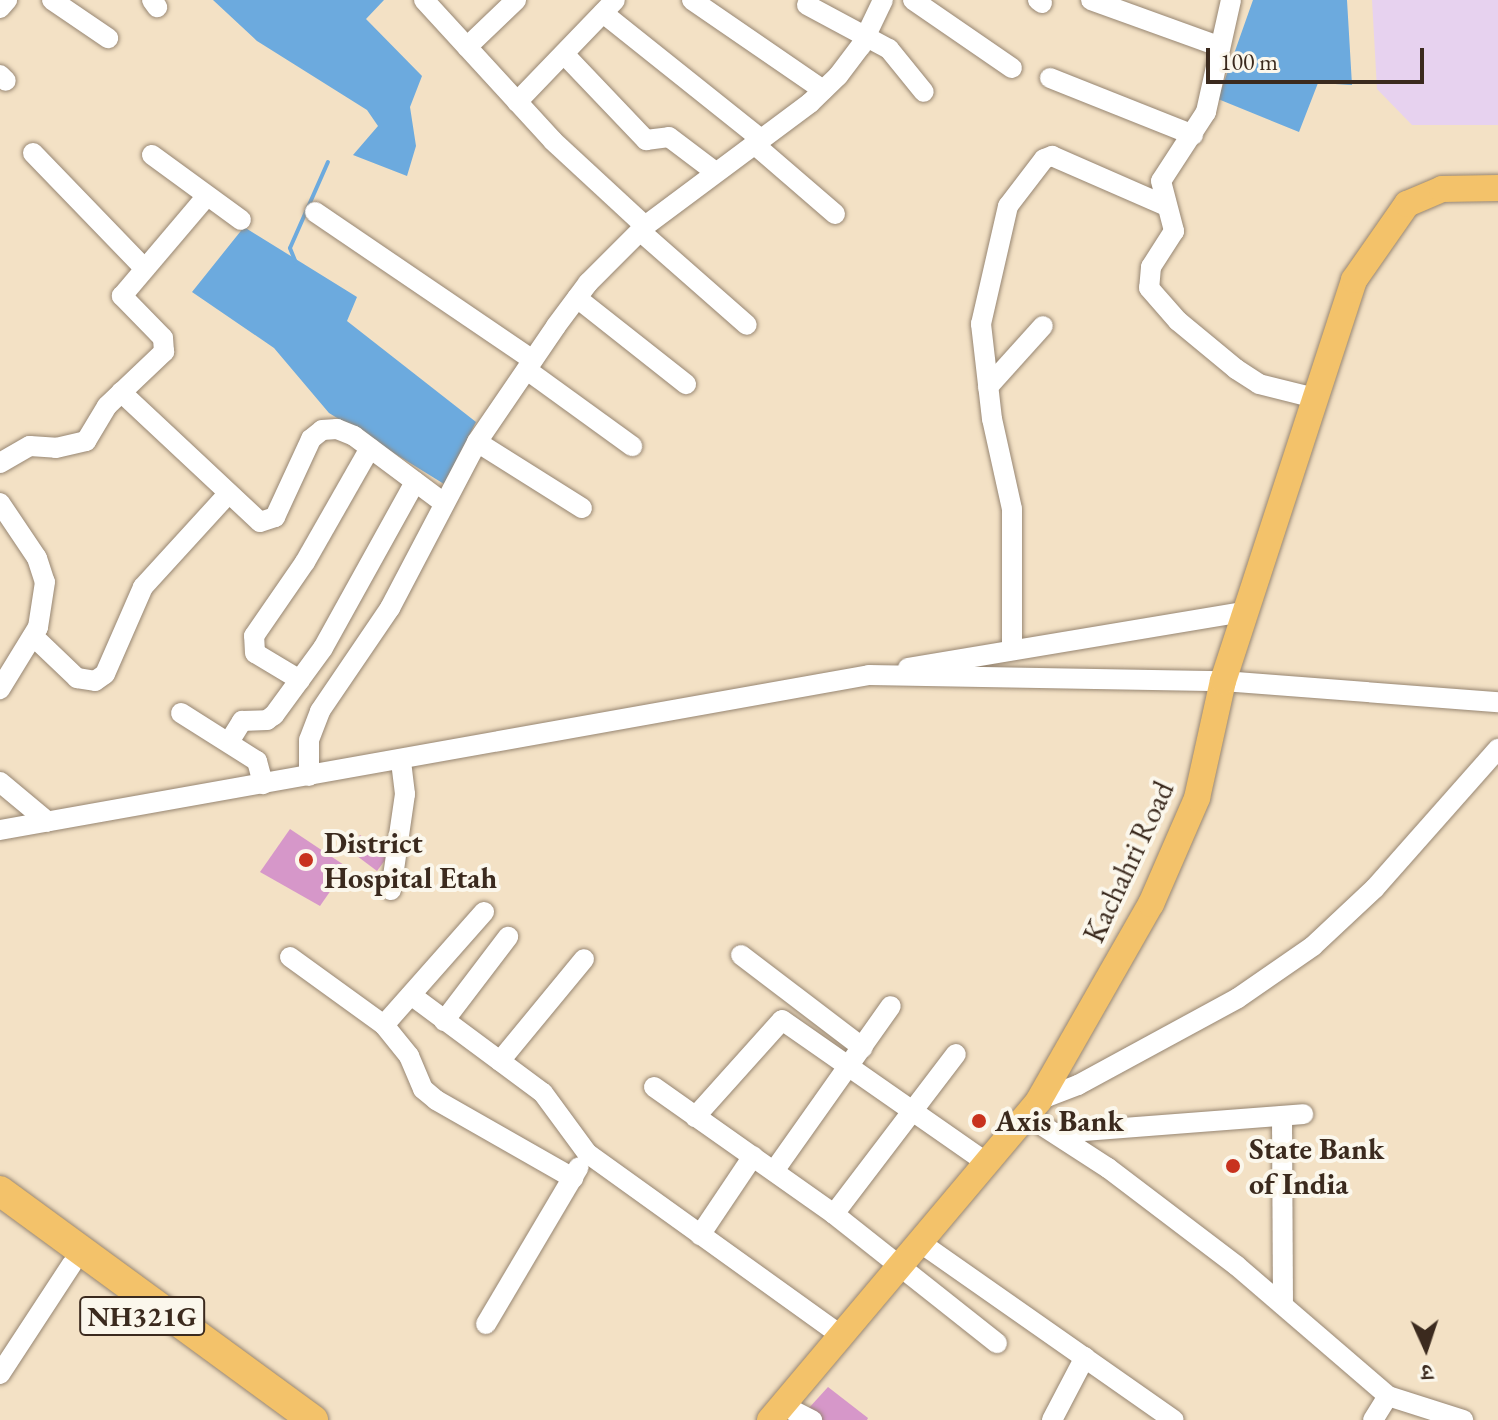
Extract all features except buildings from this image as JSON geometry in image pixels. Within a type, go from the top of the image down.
[{"type":"highway","points":[[0,1191],[313,1420]]},
{"type":"highway","name":"NH321G","points":[[0,1211],[283,1420]]},
{"type":"main road","name":"Kachahri Road","points":[[776,1413],[1033,1108],[1151,904],[1197,798],[1223,681],[1354,280],[1407,204],[1442,189],[1498,188]]},
{"type":"street","points":[[0,8],[7,0]]},
{"type":"street","points":[[52,0],[108,38]]},
{"type":"street","points":[[424,0],[517,102],[642,229],[747,325]]},
{"type":"street","points":[[467,47],[516,0]]},
{"type":"street","points":[[692,0],[823,90]]},
{"type":"street","points":[[309,776],[309,740],[320,711],[390,608],[477,442],[577,298],[642,229],[823,90],[867,35],[883,0]]},
{"type":"street","points":[[913,0],[1012,68]]},
{"type":"street","points":[[1091,0],[1218,46]]},
{"type":"street","points":[[1231,0],[1218,46],[1213,94],[1193,135],[1166,168],[1164,205],[1174,231],[1151,267],[1148,278],[1153,295],[1259,384],[1315,398]]},
{"type":"street","points":[[807,5],[867,35],[900,59],[924,92]]},
{"type":"street","points":[[517,102],[609,7],[835,214]]},
{"type":"street","points":[[564,54],[646,140],[669,137],[714,171]]},
{"type":"street","points":[[1050,78],[1193,135]]},
{"type":"street","points":[[33,153],[144,268]]},
{"type":"street","points":[[152,155],[241,220]]},
{"type":"street","points":[[1012,647],[1012,509],[988,387],[981,324],[1006,216],[1017,190],[1044,159],[1060,157],[1164,205]]},
{"type":"street","points":[[0,463],[30,446],[86,441],[121,392],[166,345],[122,296],[206,197]]},
{"type":"street","points":[[315,212],[530,365],[632,446]]},
{"type":"street","points":[[577,298],[686,384]]},
{"type":"street","points":[[988,387],[1043,326]]},
{"type":"street","points":[[121,392],[253,519],[269,521],[311,439],[322,430],[337,429],[370,448],[444,503]]},
{"type":"street","points":[[477,442],[582,508]]},
{"type":"street","points":[[300,680],[255,653],[254,636],[305,562],[370,448]]},
{"type":"street","points":[[229,742],[242,721],[267,720],[274,715],[300,680],[353,602],[415,482]]},
{"type":"street","points":[[33,636],[77,678],[95,681],[105,674],[143,587],[227,495]]},
{"type":"street","points":[[0,503],[37,558],[45,582],[45,608],[33,636],[6,666],[0,689]]},
{"type":"street","points":[[0,830],[1012,647],[1247,611]]},
{"type":"street","points":[[869,675],[1223,681],[1498,702]]},
{"type":"street","points":[[181,713],[257,761],[263,784]]},
{"type":"street","points":[[1463,1420],[1435,1417],[1388,1396],[1283,1303],[1058,1133],[1033,1108],[1238,998],[1313,946],[1375,888],[1498,749]]},
{"type":"street","points":[[391,890],[405,794],[401,759]]},
{"type":"street","points":[[0,782],[48,822]]},
{"type":"street","points":[[384,1025],[484,912]]},
{"type":"street","points":[[444,1021],[508,937]]},
{"type":"street","points":[[741,955],[863,1048]]},
{"type":"street","points":[[290,957],[384,1025],[409,1056],[423,1089],[436,1100],[573,1178]]},
{"type":"street","points":[[500,1061],[584,959]]},
{"type":"street","points":[[411,995],[557,1106],[587,1153],[842,1336]]},
{"type":"street","points":[[774,1171],[891,1006]]},
{"type":"street","points":[[695,1117],[782,1020],[913,1107],[987,1163]]},
{"type":"street","points":[[834,1214],[956,1054]]},
{"type":"street","points":[[654,1087],[834,1214],[997,1343]]},
{"type":"street","points":[[1058,1133],[1303,1114]]},
{"type":"street","points":[[1282,1116],[1283,1303]]},
{"type":"street","points":[[486,1324],[587,1153]]},
{"type":"street","points":[[700,1235],[753,1156]]},
{"type":"street","points":[[918,1241],[1174,1420]]},
{"type":"street","points":[[0,1374],[72,1264]]},
{"type":"street","points":[[1052,1420],[1085,1357]]},
{"type":"street","points":[[1373,1420],[1388,1396]]},
{"type":"street","points":[[776,1413],[812,1420]]},
{"type":"shaded area","points":[[1372,0],[1498,0],[1498,125],[1412,125],[1377,89]]},
{"type":"water","points":[[213,0],[384,0],[366,19],[422,76],[410,107],[416,146],[407,176],[353,155],[378,126],[367,110],[257,41]]},
{"type":"water","points":[[1253,0],[1347,0],[1352,85],[1318,83],[1299,132],[1218,99]]},
{"type":"water","points":[[244,227],[357,297],[347,321],[476,422],[444,484],[329,413],[274,348],[192,292]]},
{"type":"waterway","points":[[296,263],[290,248],[328,162]]},
{"type":"place","name":"District Hospital Etah","points":[[306,860]]},
{"type":"place","name":"Axis Bank","points":[[979,1121]]},
{"type":"place","name":"State Bank of India","points":[[1233,1166]]}]
